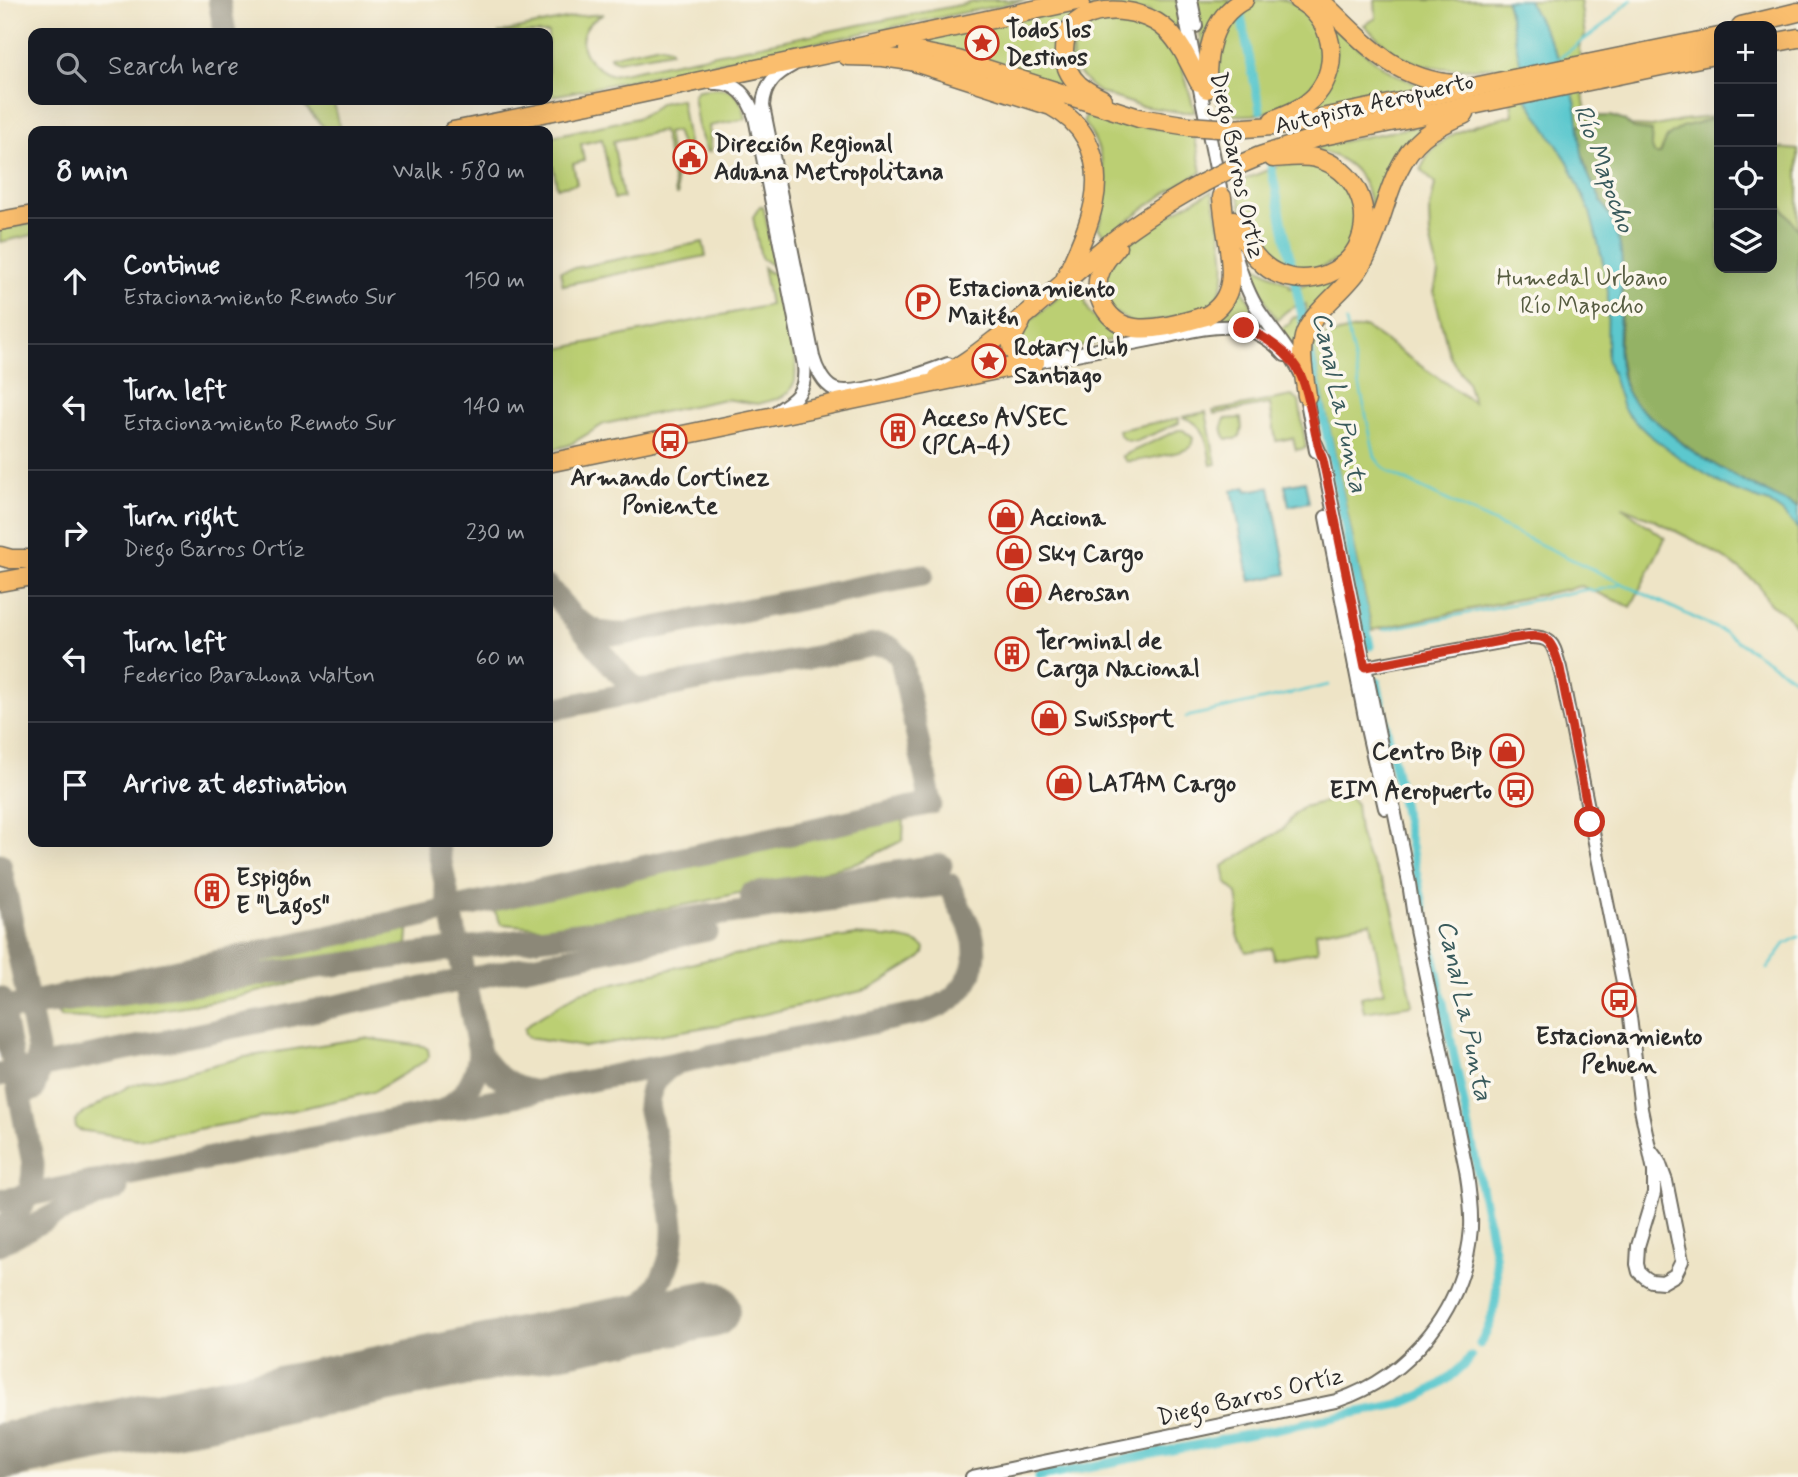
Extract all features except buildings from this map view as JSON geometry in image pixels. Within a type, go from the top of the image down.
[{"type":"highway","points":[[478,126],[1081,0]]},
{"type":"highway","points":[[1238,128],[1284,116],[1305,105],[1321,88],[1328,74],[1331,50],[1325,26],[1312,9],[1298,0]]},
{"type":"highway","points":[[1320,0],[1374,50],[1399,68],[1434,82],[1491,92]]},
{"type":"highway","points":[[1203,86],[1212,37],[1220,20],[1240,2]]},
{"type":"highway","points":[[1139,118],[1083,88],[1069,73],[1064,54],[1066,40],[1071,27],[1082,16],[1099,10],[1115,9],[1133,11],[1149,18],[1174,38],[1203,86]]},
{"type":"highway","points":[[1761,21],[1798,12]]},
{"type":"highway","points":[[1777,26],[1798,23]]},
{"type":"highway","name":"Autopista Aeropuerto","points":[[898,391],[943,374],[978,353],[1109,244],[1151,214],[1236,166],[1280,149],[1601,60],[1714,37]]},
{"type":"highway","points":[[1777,42],[1798,38]]},
{"type":"highway","name":"Autopista Aeropuerto","points":[[828,53],[877,48],[932,54],[1139,118],[1238,128],[1287,125],[1491,92],[1606,78],[1714,55]]},
{"type":"highway","points":[[807,58],[870,56],[911,61],[1043,103],[1070,119],[1088,143],[1094,160],[1096,191],[1091,215],[1063,284]]},
{"type":"highway","points":[[1307,396],[1302,366],[1304,336],[1309,325],[1362,264],[1406,156],[1423,137],[1491,92]]},
{"type":"highway","points":[[1234,220],[1250,250],[1261,263],[1273,271],[1295,278],[1320,277],[1342,265],[1353,253],[1364,225],[1364,209],[1354,183],[1342,171],[1327,162],[1300,156],[1236,166]]},
{"type":"highway","points":[[1151,214],[1106,260],[1098,280],[1099,296],[1105,310],[1116,321],[1130,327],[1153,328],[1206,316],[1224,301],[1231,273],[1222,197]]},
{"type":"highway","points":[[0,212],[28,208]]},
{"type":"highway","points":[[0,221],[28,216]]},
{"type":"highway","points":[[1025,316],[1014,333],[1012,348],[1019,358],[1035,362]]},
{"type":"highway","points":[[553,463],[1035,362]]},
{"type":"highway","points":[[0,556],[28,559]]},
{"type":"highway","points":[[0,582],[28,577]]},
{"type":"street","name":"Diego Barros Ortíz","points":[[1182,0],[1244,267],[1274,330]]},
{"type":"street","name":"Diego Barros Ortíz","points":[[1191,0],[1222,197],[1235,256],[1244,283],[1260,312],[1293,358],[1302,366]]},
{"type":"street","points":[[807,58],[774,77],[765,93],[764,106],[813,358],[825,382],[832,389],[841,391],[869,387],[904,379],[978,353]]},
{"type":"street","points":[[672,87],[720,83],[732,86],[743,93],[755,117],[805,374],[804,386],[799,394],[769,417]]},
{"type":"street","points":[[1035,362],[1209,328],[1235,327],[1254,332],[1302,366]]},
{"type":"street","name":"Diego Barros Ortíz","points":[[972,1477],[1336,1401],[1362,1391],[1385,1378],[1423,1343],[1445,1311],[1460,1280],[1469,1242],[1471,1209],[1466,1169],[1415,924],[1409,883],[1323,502],[1307,396]]},
{"type":"street","points":[[1360,667],[1528,637],[1545,638],[1552,643],[1564,688],[1630,1017],[1641,1109],[1654,1171],[1654,1193],[1638,1246],[1637,1264],[1639,1272],[1646,1278],[1663,1282],[1675,1275],[1680,1266],[1681,1255],[1665,1175],[1651,1151]]},
{"type":"green space","points":[[984,0],[1026,0],[553,96],[553,28],[522,28],[604,14],[588,26],[582,44],[592,63],[612,75]]},
{"type":"green space","points":[[1125,0],[1176,0],[1187,42],[1148,11],[1066,24],[1078,91],[907,41]]},
{"type":"green space","points":[[1194,0],[1231,0],[1203,50]]},
{"type":"green space","points":[[1256,0],[1286,0],[1296,4],[1322,31],[1324,69],[1310,89],[1289,105],[1250,115],[1223,114],[1218,105],[1213,68],[1217,32],[1245,4]]},
{"type":"green space","name":"Humedal Urbano Río Mapocho","points":[[1375,0],[1580,0],[1585,36],[1579,47],[1584,101],[1590,116],[1630,126],[1652,127],[1714,117],[1714,273],[1777,273],[1777,159],[1779,148],[1798,150],[1798,230],[1780,204],[1798,243],[1798,630],[1788,616],[1770,604],[1758,584],[1732,563],[1652,519],[1622,507],[1665,538],[1631,607],[1581,586],[1372,630],[1311,339],[1365,327],[1473,402],[1467,382],[1450,357],[1434,293],[1438,273],[1430,236],[1429,213],[1435,184],[1421,169],[1428,156],[1447,138],[1472,126],[1513,115],[1506,68],[1438,67],[1414,62],[1388,47],[1364,25],[1376,18]]},
{"type":"green space","points":[[1324,16],[1382,66],[1408,81],[1423,85],[1421,91],[1308,112],[1322,96]]},
{"type":"green space","points":[[1135,19],[1163,36],[1181,63],[1195,112],[1140,106],[1101,93],[1091,87],[1073,66],[1072,39],[1089,20]]},
{"type":"green space","points":[[660,45],[670,48],[671,51],[618,61],[610,58],[610,56]]},
{"type":"green space","points":[[718,88],[730,91],[738,97],[746,119],[709,126],[711,151],[707,152],[698,128],[693,95],[698,90]]},
{"type":"green space","points":[[681,99],[690,156],[685,156],[676,131],[667,133],[678,195],[663,131],[613,141],[623,198],[614,199],[602,139],[581,144],[584,161],[573,164],[577,184],[557,187],[553,166],[553,136],[637,118],[660,103]]},
{"type":"green space","points":[[304,105],[334,105],[340,126],[323,126]]},
{"type":"green space","points":[[1088,112],[1147,127],[1194,134],[1202,172],[1164,194],[1106,237],[1098,228],[1103,207],[1104,173],[1099,151],[1083,122]]},
{"type":"green space","points":[[1593,116],[1611,116],[1625,121],[1634,129],[1652,131],[1651,147],[1655,154],[1660,154],[1667,137],[1682,127],[1714,118],[1714,273],[1777,273],[1777,200],[1798,230],[1798,508],[1695,453],[1637,406],[1628,394],[1619,355],[1623,273],[1619,243],[1589,177],[1581,150],[1578,126]]},
{"type":"green space","points":[[1429,124],[1372,223],[1369,197],[1360,176],[1343,160],[1318,151],[1317,147],[1320,146]]},
{"type":"green space","points":[[1305,163],[1325,168],[1346,184],[1359,223],[1347,256],[1301,276],[1263,256],[1246,229],[1236,183],[1282,164]]},
{"type":"green space","points":[[1212,191],[1224,255],[1222,287],[1215,300],[1204,309],[1188,315],[1133,324],[1111,310],[1105,284],[1108,270],[1117,256],[1147,229]]},
{"type":"green space","points":[[760,206],[763,206],[776,265],[773,266],[761,258],[753,217]]},
{"type":"green space","points":[[28,224],[28,236],[0,242],[0,229]]},
{"type":"green space","points":[[703,242],[706,256],[563,285],[560,271]]},
{"type":"green space","points":[[1252,264],[1289,284],[1290,288],[1349,268],[1308,318],[1301,320],[1297,359],[1282,328],[1289,324],[1292,318],[1307,315],[1306,304],[1290,309],[1277,321],[1250,266]]},
{"type":"green space","points":[[763,267],[770,273],[777,271],[796,363],[795,381],[789,392],[780,398],[758,404],[725,399],[604,424],[569,445],[553,449],[553,350],[770,305]]},
{"type":"green space","points":[[1083,277],[1087,308],[1097,321],[1125,337],[1046,354],[1031,353],[1019,346],[1028,322]]},
{"type":"green space","points":[[1239,283],[1268,332],[1240,321],[1208,322]]},
{"type":"green space","points":[[1292,396],[1299,401],[1306,448],[1296,450],[1293,438],[1276,441],[1270,404],[1214,414],[1213,411]]},
{"type":"green space","points":[[1206,412],[1216,464],[1211,465],[1202,430],[1191,420],[1182,417]]},
{"type":"green space","points":[[1179,418],[1179,423],[1137,441],[1125,440],[1118,430]]},
{"type":"green space","points":[[1241,418],[1240,436],[1227,439],[1223,429],[1225,419]]},
{"type":"green space","points":[[1183,430],[1193,438],[1191,447],[1138,460],[1126,461],[1122,456]]},
{"type":"green space","points":[[1343,797],[1351,798],[1356,804],[1359,832],[1367,856],[1391,901],[1413,1005],[1364,1012],[1361,997],[1384,992],[1371,922],[1316,932],[1318,951],[1274,959],[1272,948],[1246,952],[1237,934],[1237,894],[1226,882],[1223,866],[1283,829],[1303,807]]},
{"type":"green space","points":[[904,817],[903,840],[858,863],[702,902],[549,928],[501,924],[491,904]]},
{"type":"green space","points":[[409,921],[407,944],[363,966],[233,998],[104,1019],[60,1017],[52,994]]},
{"type":"green space","points":[[856,935],[911,941],[925,948],[924,954],[870,989],[719,1025],[584,1047],[529,1038],[525,1034],[524,1029],[530,1023],[580,992],[710,959]]},
{"type":"green space","points":[[364,1038],[423,1046],[428,1049],[429,1056],[373,1092],[251,1120],[138,1139],[76,1128],[75,1121],[78,1117],[129,1086],[245,1057]]},
{"type":"water","points":[[1506,0],[1528,0],[1560,62],[1575,101],[1586,169],[1617,236],[1622,264],[1619,359],[1628,394],[1642,410],[1690,450],[1798,508],[1798,529],[1769,503],[1730,489],[1681,459],[1648,434],[1623,407],[1607,358],[1608,291],[1590,212],[1568,162],[1525,96]]},
{"type":"water","points":[[1305,481],[1309,502],[1289,506],[1285,485]]},
{"type":"water","points":[[1246,487],[1247,491],[1270,487],[1287,574],[1250,581],[1232,490]]},
{"type":"waterway","points":[[1558,59],[1603,26],[1631,0]]},
{"type":"waterway","name":"Canal La Punta","points":[[1238,2],[1260,110]]},
{"type":"waterway","name":"Canal La Punta","points":[[1271,167],[1305,330]]},
{"type":"waterway","points":[[1346,322],[1375,457],[1390,473],[1722,631],[1798,681]]},
{"type":"waterway","name":"Canal La Punta","points":[[1308,343],[1370,646]]},
{"type":"waterway","points":[[1383,630],[1620,585]]},
{"type":"waterway","name":"Canal La Punta","points":[[1377,682],[1495,1255],[1495,1301],[1490,1323],[1480,1344]]},
{"type":"waterway","points":[[1186,717],[1329,685]]},
{"type":"waterway","points":[[1767,969],[1785,944],[1798,937]]},
{"type":"waterway","name":"Canal La Punta","points":[[1039,1477],[1399,1404],[1438,1386],[1471,1357]]},
{"type":"taxiway","points":[[219,0],[224,28]]},
{"type":"taxiway","points":[[573,617],[597,631],[624,634],[922,575]]},
{"type":"taxiway","points":[[553,593],[617,671],[636,689],[644,690]]},
{"type":"taxiway","points":[[0,1201],[920,1013],[947,1002],[966,982],[975,957],[974,943],[970,928],[949,884],[2,1009],[931,803],[901,659],[893,649],[883,645],[553,709]]},
{"type":"taxiway","points":[[438,847],[479,1051],[470,1084],[459,1098],[445,1109]]},
{"type":"taxiway","points":[[0,864],[38,1049],[37,1078],[33,1090]]},
{"type":"taxiway","points":[[751,894],[941,865],[933,879],[918,886]]},
{"type":"taxiway","points":[[0,1075],[707,930]]},
{"type":"taxiway","points":[[0,998],[33,1163],[29,1193],[15,1215],[0,1230]]},
{"type":"taxiway","points":[[479,1051],[488,1066],[500,1077],[515,1086],[532,1091]]},
{"type":"taxiway","points":[[590,1332],[624,1317],[638,1306],[651,1294],[668,1264],[673,1227],[648,1106],[656,1081],[675,1064]]},
{"type":"taxiway","points":[[0,1244],[61,1211],[117,1188]]},
{"type":"runway","points":[[0,1452],[711,1309]]},
{"type":"place","name":"Todos los Destinos","points":[[982,43]]},
{"type":"place","name":"Dirección Regional Aduana Metropolitana","points":[[690,157]]},
{"type":"place","name":"Estacionamiento Maitén","points":[[923,302]]},
{"type":"place","name":"Rotary Club Santiago","points":[[989,361]]},
{"type":"place","name":"Acceso AVSEC (PCA-4)","points":[[898,431]]},
{"type":"place","name":"Armando Cortínez Poniente","points":[[670,441]]},
{"type":"place","name":"Acciona","points":[[1006,517]]},
{"type":"place","name":"Sky Cargo","points":[[1014,553]]},
{"type":"place","name":"Aerosan","points":[[1024,592]]},
{"type":"place","name":"Terminal de Carga Nacional","points":[[1012,654]]},
{"type":"place","name":"Swissport","points":[[1049,718]]},
{"type":"place","name":"Centro Bip","points":[[1507,751]]},
{"type":"place","name":"LATAM Cargo","points":[[1064,783]]},
{"type":"place","name":"EIM Aeropuerto","points":[[1516,790]]},
{"type":"place","name":"Espigón E \"Lagos\"","points":[[212,891]]},
{"type":"place","name":"Estacionamiento Pehuen","points":[[1619,1000]]},
{"type":"route","points":[[1244,328],[1282,351],[1301,375],[1316,444],[1323,460],[1365,667],[1510,639],[1539,636],[1545,638],[1552,643],[1560,668],[1590,822]]},
{"type":"water label","name":"Río Mapocho","points":[[1605,168]]}]
